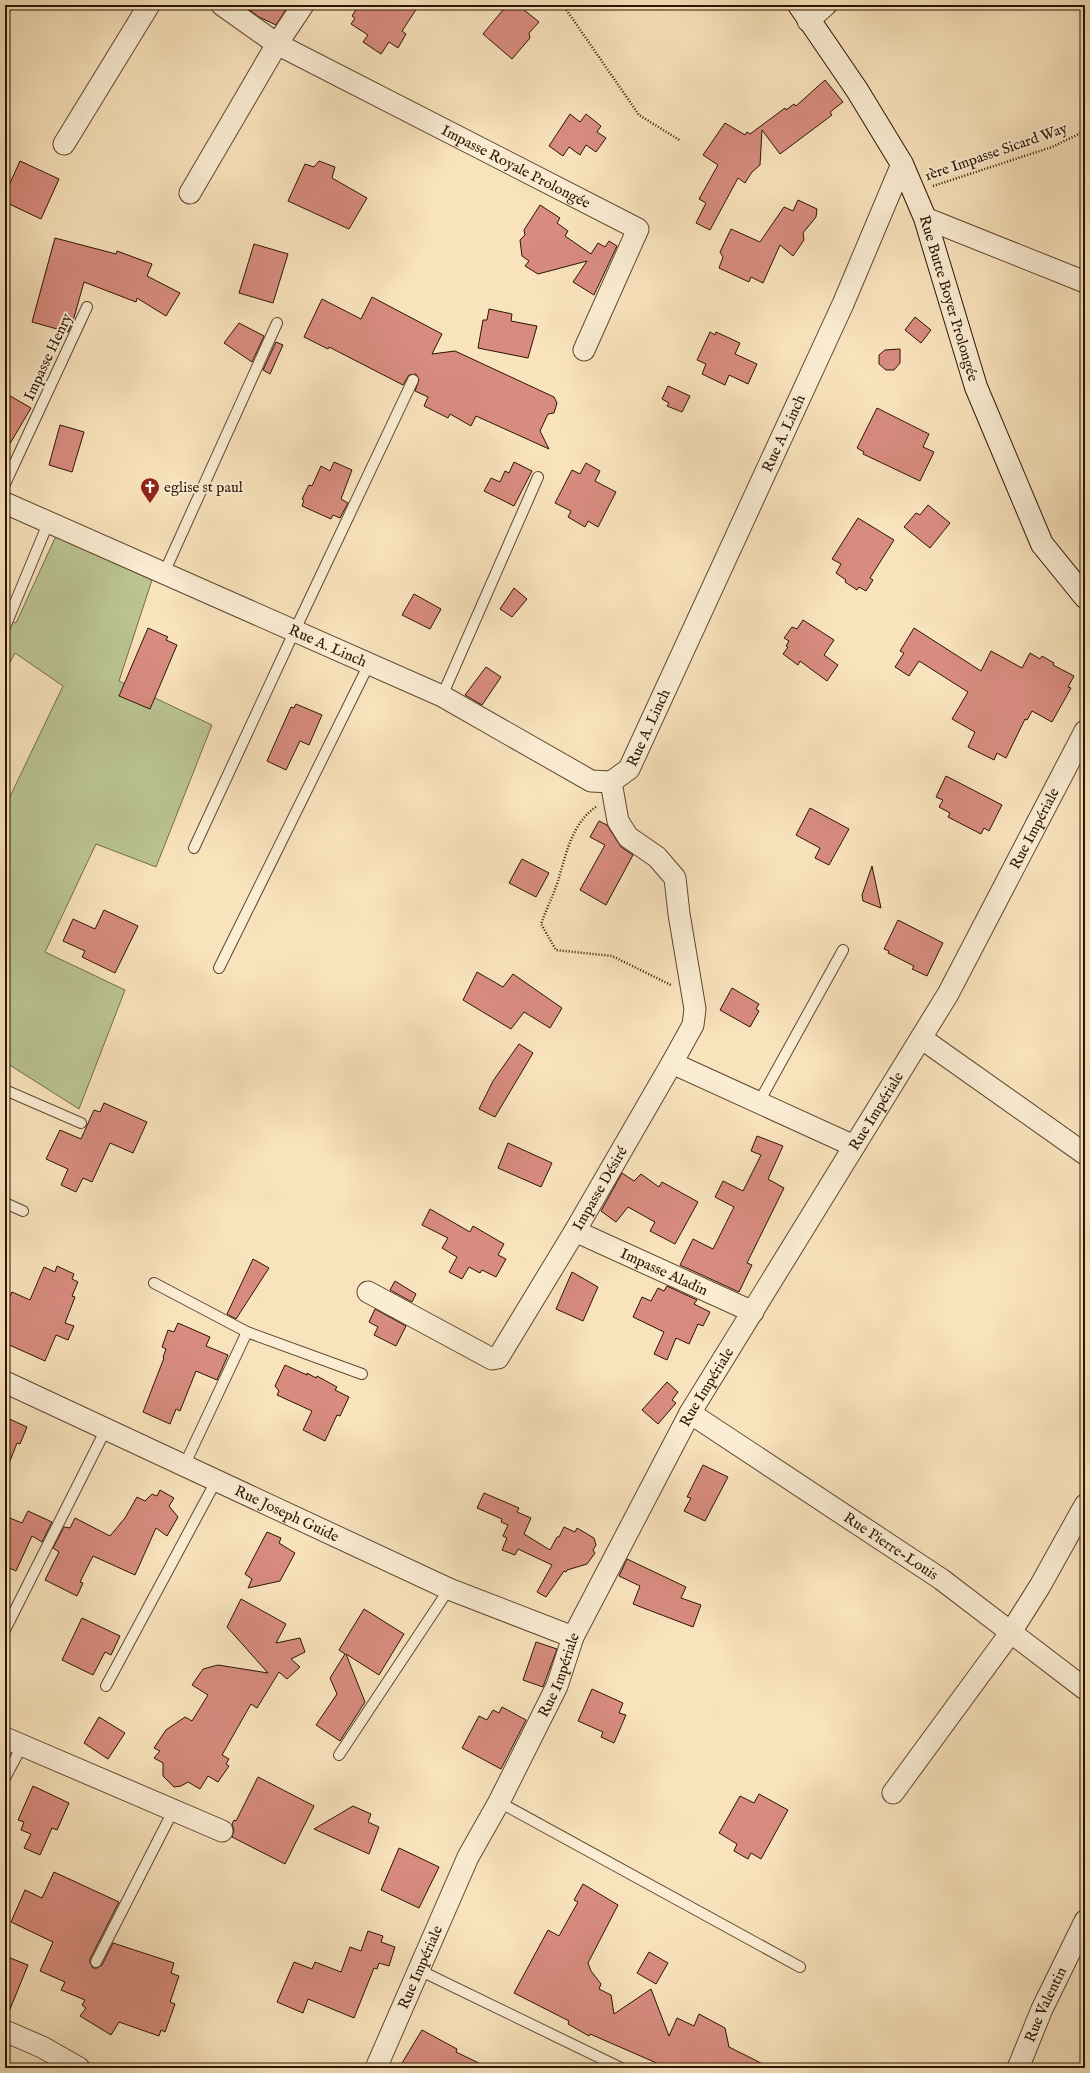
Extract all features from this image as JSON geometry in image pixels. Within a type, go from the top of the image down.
[{"type":"street","points":[[64,144],[150,5]]},
{"type":"street","points":[[222,5],[277,44]]},
{"type":"street","points":[[190,193],[277,44],[303,5]]},
{"type":"street","points":[[803,13],[826,5]]},
{"type":"street","name":"Rue Butte Boyer Prolongée","points":[[803,13],[857,90],[902,164],[925,218],[976,387],[1042,544],[1085,597]]},
{"type":"street","name":"Impasse Royale Prolongée","points":[[277,44],[638,229],[584,350]]},
{"type":"street","name":"Rue A. Linch","points":[[5,503],[442,696],[591,781],[612,789],[628,769],[843,304],[902,164]]},
{"type":"street","points":[[925,218],[1085,282]]},
{"type":"street","name":"Rue Impériale","points":[[376,2068],[468,1857],[500,1802],[557,1686],[573,1637],[690,1413],[948,994],[1085,731]]},
{"type":"street","name":"Impasse Désiré","points":[[368,1292],[495,1359],[498,1358],[575,1231],[693,1025],[695,1009],[679,914],[675,878],[657,857],[628,837],[618,820],[612,789]]},
{"type":"street","points":[[921,1038],[1085,1154]]},
{"type":"street","points":[[672,1063],[854,1146]]},
{"type":"street","name":"Impasse Aladin","points":[[575,1231],[753,1312]]},
{"type":"street","name":"Rue Joseph Guide","points":[[5,1382],[449,1588],[573,1637]]},
{"type":"street","name":"Rue Pierre-Louis","points":[[690,1413],[941,1579],[1085,1689]]},
{"type":"street","points":[[893,1793],[1011,1632],[1040,1586],[1085,1505]]},
{"type":"street","points":[[13,1742],[222,1831]]},
{"type":"street","name":"Rue Valentin","points":[[1018,2068],[1042,2009],[1085,1921]]},
{"type":"street","points":[[5,2031],[42,2047],[79,2068]]},
{"type":"lane","name":"Impasse Henry","points":[[5,484],[87,308]]},
{"type":"lane","points":[[164,573],[277,323]]},
{"type":"lane","points":[[194,848],[413,380]]},
{"type":"lane","points":[[442,696],[538,477]]},
{"type":"lane","points":[[5,627],[49,522]]},
{"type":"lane","points":[[219,968],[368,664]]},
{"type":"lane","points":[[759,1102],[843,950]]},
{"type":"lane","points":[[5,1090],[81,1122]]},
{"type":"lane","points":[[5,1203],[23,1211]]},
{"type":"lane","points":[[154,1282],[247,1332],[362,1374]]},
{"type":"lane","points":[[184,1466],[247,1332]]},
{"type":"lane","points":[[5,1630],[106,1429]]},
{"type":"lane","points":[[106,1686],[216,1481]]},
{"type":"lane","points":[[339,1755],[449,1588]]},
{"type":"lane","points":[[5,1778],[13,1742]]},
{"type":"lane","points":[[500,1802],[800,1967]]},
{"type":"lane","points":[[96,1962],[173,1811]]},
{"type":"lane","points":[[419,1970],[621,2068]]},
{"type":"path","points":[[563,5],[639,116],[681,141]]},
{"type":"path","name":"1ère Impasse Sicard Way","points":[[914,192],[1052,147],[1085,131]]},
{"type":"path","points":[[612,789],[586,814],[566,851],[557,882],[541,924],[556,950],[612,956],[693,996]]},
{"type":"green space","points":[[56,536],[152,580],[119,681],[212,725],[156,867],[96,844],[45,952],[125,990],[79,1109],[5,1062],[5,807],[63,686],[15,653],[5,672],[5,619],[16,623]]},
{"type":"building","points":[[243,5],[289,5],[276,25],[259,17]]},
{"type":"building","points":[[359,5],[419,5],[402,31],[406,34],[398,48],[389,42],[381,54],[363,42],[368,35],[351,24],[355,18],[352,16]]},
{"type":"building","points":[[507,5],[518,5],[539,22],[529,33],[530,38],[512,59],[483,34]]},
{"type":"building","points":[[825,80],[843,102],[830,112],[832,115],[780,154],[762,130],[760,165],[752,172],[745,183],[738,178],[710,230],[696,223],[706,203],[699,199],[718,165],[703,155],[725,123],[745,135],[747,132],[750,134],[785,108],[786,110],[794,104],[796,106]]},
{"type":"building","points":[[570,114],[580,122],[586,114],[601,126],[597,132],[606,138],[596,152],[586,145],[580,155],[569,147],[563,156],[549,146]]},
{"type":"building","points":[[20,161],[59,179],[41,219],[5,202],[5,194]]},
{"type":"building","points":[[319,161],[335,167],[332,178],[367,198],[349,229],[288,201],[305,164],[314,167]]},
{"type":"building","points":[[798,200],[817,209],[816,217],[803,233],[804,240],[793,256],[780,245],[763,283],[751,277],[749,282],[719,268],[723,257],[720,252],[731,229],[760,242],[784,207],[793,211]]},
{"type":"building","points":[[540,205],[560,218],[557,223],[568,231],[565,236],[591,254],[598,243],[605,247],[609,241],[617,246],[594,295],[573,282],[587,261],[538,274],[525,266],[529,261],[522,256],[520,240],[525,235],[524,230]]},
{"type":"building","points":[[55,238],[116,254],[117,251],[152,264],[147,276],[180,293],[166,316],[137,298],[136,302],[84,282],[73,321],[68,332],[32,322]]},
{"type":"building","points":[[254,244],[288,254],[273,303],[239,293]]},
{"type":"building","points":[[372,297],[442,334],[432,354],[455,351],[554,397],[557,403],[554,413],[548,414],[540,431],[549,449],[476,416],[471,426],[450,414],[448,418],[424,406],[428,397],[415,391],[419,380],[416,374],[409,375],[403,385],[329,347],[328,349],[304,337],[322,299],[361,319]]},
{"type":"building","points":[[489,309],[512,314],[511,321],[537,326],[528,358],[478,348],[483,320],[487,320]]},
{"type":"building","points":[[915,317],[931,330],[921,343],[905,330]]},
{"type":"building","points":[[239,323],[264,336],[252,362],[224,343]]},
{"type":"building","points":[[710,332],[715,335],[716,332],[740,343],[735,354],[757,364],[748,384],[729,375],[725,385],[702,374],[706,364],[697,360]]},
{"type":"building","points":[[276,342],[283,345],[270,374],[263,370]]},
{"type":"building","points":[[900,349],[900,363],[894,370],[886,370],[879,364],[879,355],[885,350]]},
{"type":"building","points":[[668,386],[690,396],[682,412],[667,406],[669,403],[662,399]]},
{"type":"building","points":[[5,393],[31,408],[5,452]]},
{"type":"building","points":[[877,408],[929,434],[923,447],[934,452],[920,481],[863,454],[864,452],[857,448]]},
{"type":"building","points":[[60,425],[84,432],[72,472],[49,465]]},
{"type":"building","points":[[334,462],[352,470],[341,499],[348,503],[340,518],[333,515],[331,519],[302,506],[304,500],[302,499],[309,485],[312,486],[321,466],[330,471]]},
{"type":"building","points":[[514,462],[532,471],[514,506],[484,491],[491,478],[500,482],[505,471],[509,473]]},
{"type":"building","points":[[586,463],[600,471],[595,481],[616,492],[598,527],[588,521],[585,527],[568,517],[571,511],[555,503],[572,470],[580,474]]},
{"type":"building","points":[[928,505],[950,523],[930,548],[904,527],[916,513],[920,515]]},
{"type":"building","points":[[858,518],[894,540],[870,578],[873,580],[866,591],[859,587],[857,590],[845,582],[846,580],[836,573],[841,564],[832,559]]},
{"type":"building","points":[[514,588],[527,599],[512,617],[500,609]]},
{"type":"building","points":[[414,594],[441,609],[430,629],[402,615]]},
{"type":"building","points":[[803,620],[834,640],[824,655],[838,665],[827,681],[800,661],[798,665],[783,654],[788,647],[786,646],[789,641],[784,638],[792,627],[797,629]]},
{"type":"building","points":[[148,628],[168,637],[166,640],[177,645],[150,709],[119,696]]},
{"type":"building","points":[[914,628],[981,671],[991,651],[1022,668],[1030,653],[1040,659],[1042,656],[1054,663],[1053,665],[1074,676],[1068,687],[1071,688],[1052,722],[1032,711],[1027,720],[1025,719],[1006,758],[997,753],[994,760],[968,747],[975,732],[952,719],[968,692],[919,661],[909,676],[895,667],[904,653],[900,651]]},
{"type":"building","points":[[486,667],[501,677],[482,705],[465,695]]},
{"type":"building","points":[[296,704],[322,715],[309,745],[300,741],[286,770],[267,761],[291,707],[294,708]]},
{"type":"building","points":[[946,776],[1002,805],[989,831],[984,828],[981,834],[948,817],[950,813],[939,807],[943,800],[936,797]]},
{"type":"building","points":[[810,808],[849,829],[829,865],[815,858],[820,848],[796,835]]},
{"type":"building","points":[[599,821],[607,825],[621,847],[633,855],[606,905],[580,890],[605,845],[590,837]]},
{"type":"building","points":[[522,859],[549,873],[536,897],[509,883]]},
{"type":"building","points":[[872,866],[881,908],[863,901],[862,895]]},
{"type":"building","points":[[104,910],[138,926],[115,973],[82,957],[85,951],[63,941],[73,919],[95,929]]},
{"type":"building","points":[[898,920],[943,943],[927,976],[912,969],[914,966],[888,953],[889,951],[884,949]]},
{"type":"building","points":[[477,972],[503,987],[513,974],[562,1008],[550,1028],[524,1012],[511,1029],[463,1000]]},
{"type":"building","points":[[732,988],[759,1004],[756,1009],[759,1011],[750,1027],[720,1010]]},
{"type":"building","points":[[519,1044],[533,1053],[495,1117],[479,1109],[493,1081]]},
{"type":"building","points":[[104,1103],[147,1122],[133,1153],[110,1143],[92,1182],[83,1178],[76,1192],[61,1185],[68,1169],[46,1159],[60,1130],[81,1139],[94,1110],[100,1112]]},
{"type":"building","points":[[757,1136],[783,1146],[768,1179],[784,1188],[747,1263],[752,1265],[739,1292],[680,1265],[693,1239],[713,1249],[734,1207],[715,1197],[723,1181],[743,1191],[761,1155],[751,1151]]},
{"type":"building","points":[[508,1143],[552,1163],[541,1187],[498,1168]]},
{"type":"building","points":[[622,1173],[634,1181],[641,1174],[659,1187],[662,1182],[698,1202],[675,1244],[650,1231],[655,1222],[628,1207],[616,1222],[601,1211]]},
{"type":"building","points":[[430,1209],[470,1232],[473,1226],[504,1244],[498,1255],[506,1259],[496,1277],[482,1270],[480,1273],[469,1267],[462,1279],[449,1272],[457,1257],[442,1248],[448,1238],[422,1225]]},
{"type":"building","points":[[253,1259],[269,1268],[236,1319],[227,1314]]},
{"type":"building","points":[[57,1266],[74,1274],[72,1279],[78,1282],[72,1296],[75,1297],[65,1323],[74,1326],[68,1340],[56,1335],[45,1361],[5,1343],[5,1331],[10,1320],[5,1318],[5,1308],[12,1292],[30,1300],[44,1267],[55,1272]]},
{"type":"building","points":[[572,1272],[598,1287],[583,1321],[556,1309]]},
{"type":"building","points":[[395,1281],[416,1294],[412,1302],[390,1290]]},
{"type":"building","points":[[667,1286],[697,1300],[694,1304],[710,1312],[703,1326],[698,1324],[689,1344],[676,1338],[667,1360],[654,1354],[664,1332],[633,1317],[642,1297],[651,1301],[658,1288],[664,1291]]},
{"type":"building","points":[[375,1309],[406,1326],[396,1346],[374,1335],[378,1327],[369,1322]]},
{"type":"building","points":[[178,1323],[210,1337],[206,1346],[228,1355],[217,1380],[196,1371],[180,1411],[176,1409],[170,1424],[143,1412],[164,1358],[166,1349],[162,1347],[168,1330],[174,1332]]},
{"type":"building","points":[[285,1365],[307,1375],[307,1373],[316,1378],[317,1376],[337,1387],[335,1390],[349,1397],[340,1416],[337,1415],[325,1441],[303,1430],[312,1411],[277,1395],[279,1391],[275,1386]]},
{"type":"building","points":[[667,1382],[678,1392],[672,1400],[676,1403],[658,1424],[642,1410]]},
{"type":"building","points":[[5,1417],[27,1427],[20,1444],[17,1443],[6,1471]]},
{"type":"building","points":[[703,1465],[728,1477],[705,1521],[684,1511],[691,1498],[687,1497]]},
{"type":"building","points":[[160,1490],[174,1498],[169,1506],[178,1517],[167,1536],[156,1528],[135,1575],[93,1556],[80,1582],[83,1583],[77,1596],[45,1580],[59,1552],[53,1548],[64,1527],[70,1528],[75,1518],[110,1536],[125,1518],[137,1497],[145,1501],[152,1494],[157,1496]]},
{"type":"building","points":[[484,1493],[519,1508],[517,1512],[531,1518],[524,1534],[550,1550],[564,1527],[575,1532],[577,1528],[594,1538],[596,1545],[593,1550],[595,1553],[587,1564],[567,1570],[566,1572],[564,1571],[546,1597],[537,1592],[552,1565],[518,1549],[515,1555],[502,1550],[507,1538],[503,1536],[508,1525],[501,1522],[502,1519],[477,1508]]},
{"type":"building","points":[[28,1511],[52,1522],[42,1542],[32,1536],[16,1571],[5,1566],[5,1516],[22,1523]]},
{"type":"building","points":[[267,1532],[281,1538],[279,1543],[295,1553],[280,1581],[248,1588],[252,1579],[245,1574]]},
{"type":"building","points":[[627,1559],[686,1587],[681,1598],[701,1605],[693,1627],[633,1604],[640,1586],[619,1576]]},
{"type":"building","points":[[241,1599],[286,1624],[276,1643],[300,1638],[305,1652],[291,1659],[300,1667],[287,1679],[279,1672],[257,1708],[251,1704],[222,1755],[229,1759],[226,1764],[229,1766],[218,1782],[208,1776],[200,1789],[188,1782],[181,1786],[174,1787],[163,1776],[163,1763],[154,1758],[160,1751],[154,1748],[166,1730],[185,1717],[192,1721],[208,1695],[192,1685],[203,1669],[218,1665],[268,1673],[227,1627]]},
{"type":"building","points":[[364,1609],[404,1634],[379,1675],[346,1654],[365,1702],[340,1741],[316,1725],[337,1694],[330,1678],[345,1654],[339,1650]]},
{"type":"building","points":[[82,1618],[120,1636],[111,1655],[105,1652],[93,1675],[62,1660]]},
{"type":"building","points":[[536,1642],[557,1649],[543,1687],[523,1680]]},
{"type":"building","points":[[592,1689],[623,1703],[619,1713],[626,1715],[614,1743],[601,1737],[603,1732],[578,1721]]},
{"type":"building","points":[[502,1707],[526,1720],[501,1769],[462,1748],[479,1716],[487,1720],[493,1710],[499,1713]]},
{"type":"building","points":[[99,1717],[125,1733],[108,1759],[84,1743]]},
{"type":"building","points":[[258,1777],[314,1806],[285,1864],[232,1837],[234,1830],[232,1824],[234,1820],[236,1821]]},
{"type":"building","points":[[33,1786],[69,1803],[57,1830],[52,1828],[40,1855],[24,1848],[31,1834],[21,1830],[24,1822],[18,1820]]},
{"type":"building","points":[[759,1794],[788,1810],[761,1859],[751,1853],[748,1859],[734,1851],[737,1844],[719,1833],[740,1796],[754,1803]]},
{"type":"building","points":[[353,1806],[371,1814],[368,1822],[379,1827],[369,1854],[314,1829]]},
{"type":"building","points":[[399,1848],[439,1867],[419,1908],[381,1890]]},
{"type":"building","points":[[54,1872],[119,1902],[90,1959],[90,1963],[93,1968],[97,1968],[102,1965],[113,1943],[174,1963],[171,1973],[179,1976],[170,2002],[175,2004],[165,2032],[161,2030],[159,2036],[119,2022],[111,2035],[80,2016],[86,2008],[82,2005],[85,2000],[61,1990],[65,1982],[40,1971],[53,1942],[11,1922],[25,1890],[42,1898]]},
{"type":"building","points":[[583,1884],[618,1905],[588,1963],[591,1971],[601,1984],[599,1989],[611,1995],[614,2014],[651,1989],[669,2036],[677,2018],[694,2026],[699,2014],[725,2028],[729,2047],[771,2068],[668,2068],[590,2034],[589,2036],[568,2024],[569,2021],[514,1993],[548,1930],[559,1936],[578,1902],[574,1900]]},
{"type":"building","points":[[368,1931],[383,1936],[381,1942],[395,1947],[389,1966],[379,1963],[377,1969],[374,1968],[354,2018],[308,1999],[303,2013],[277,2002],[294,1962],[312,1969],[315,1962],[341,1972],[350,1947],[361,1951]]},
{"type":"building","points":[[649,1952],[668,1963],[656,1984],[637,1973]]},
{"type":"building","points":[[5,1956],[28,1965],[6,2019],[5,2019]]},
{"type":"building","points":[[422,2030],[457,2049],[456,2052],[489,2068],[399,2068]]},
{"type":"place","name":"eglise st paul","points":[[150,504]]}]
